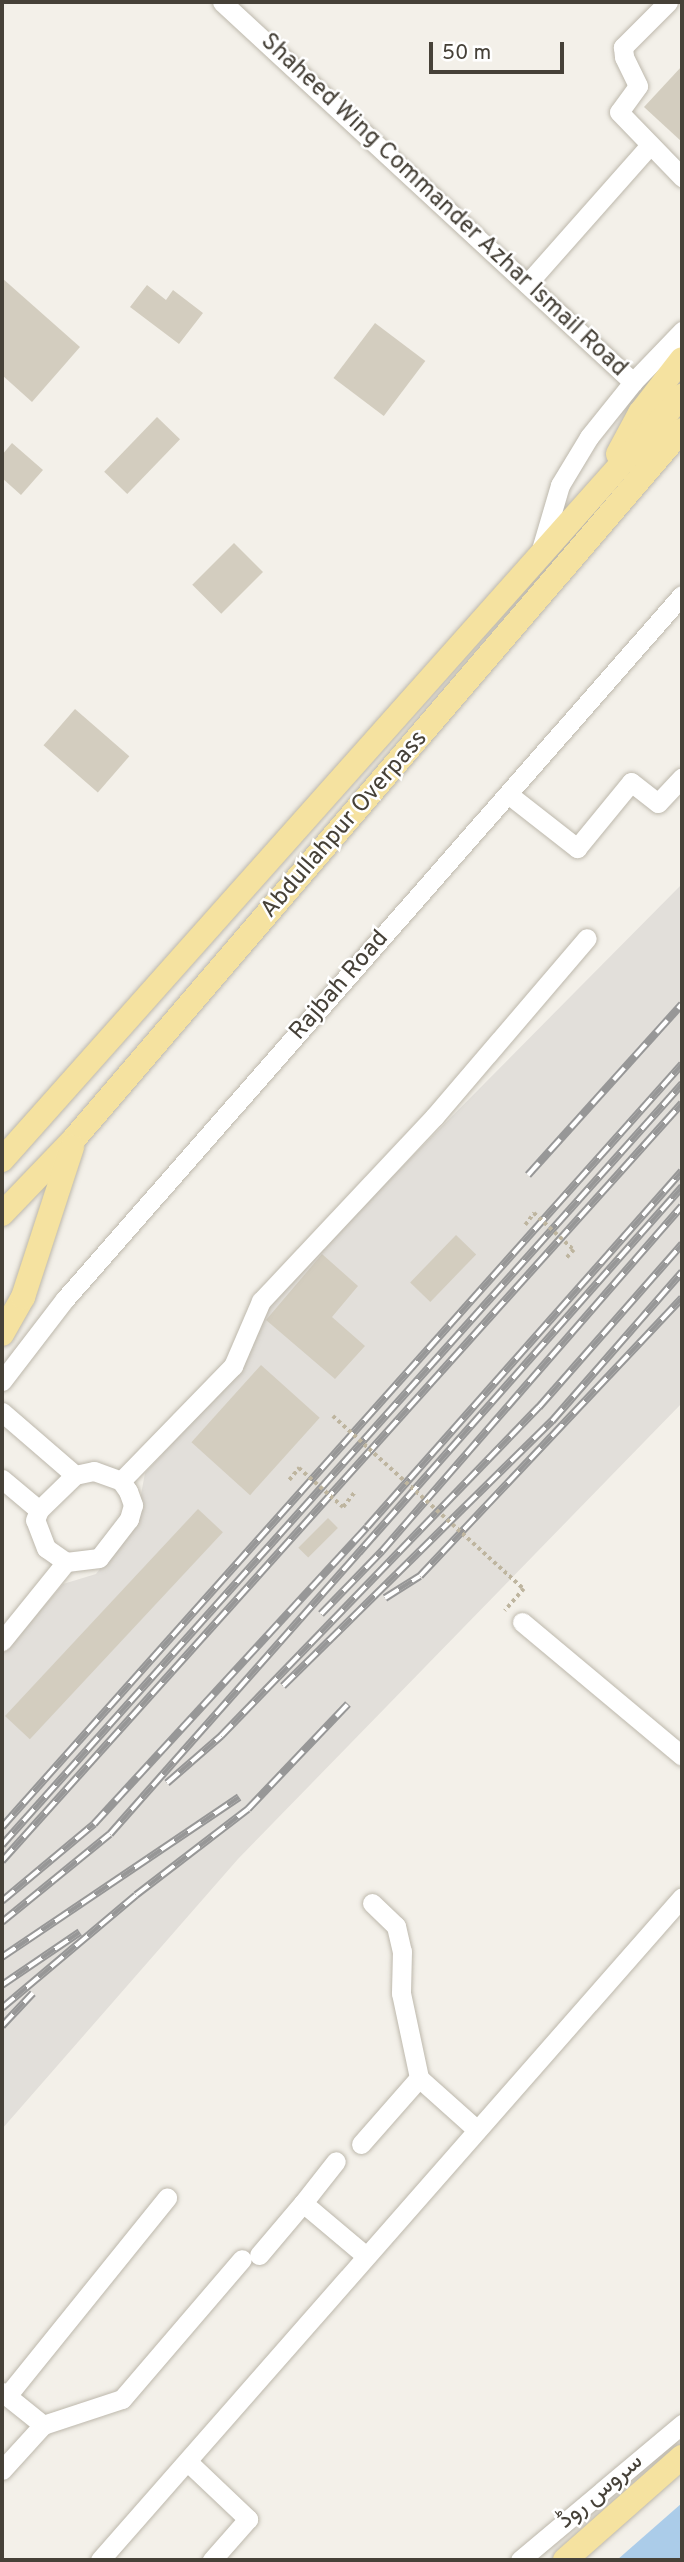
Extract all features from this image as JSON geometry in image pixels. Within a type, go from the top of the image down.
[{"type":"main road","points":[[598,491],[640,414],[682,359]]},
{"type":"main road","name":"Abdullahpur Overpass","points":[[2,1160],[682,396]]},
{"type":"main road","name":"Abdullahpur Overpass","points":[[2,1214],[74,1139],[682,430]]},
{"type":"main road","points":[[640,479],[682,457]]},
{"type":"main road","points":[[2,1334],[23,1297],[74,1139]]},
{"type":"main road","points":[[565,2560],[682,2457]]},
{"type":"street","name":"Shaheed Wing Commander Azhar Ismail Road","points":[[222,2],[633,382]]},
{"type":"street","points":[[668,2],[622,52],[639,86],[619,112],[649,146],[682,177]]},
{"type":"street","points":[[527,284],[649,146]]},
{"type":"street","points":[[538,560],[560,485],[589,438],[633,382],[682,331]]},
{"type":"street","name":"Rajbah Road","points":[[2,1381],[74,1289],[682,595]]},
{"type":"street","points":[[508,794],[577,848],[631,782],[658,803],[682,777]]},
{"type":"street","points":[[121,1481],[233,1366],[261,1301],[435,1117],[587,939]]},
{"type":"street","points":[[2,1412],[75,1475]]},
{"type":"street","points":[[94,1471],[121,1481],[133,1505],[122,1533],[99,1558],[66,1562],[46,1548],[37,1532],[38,1510],[75,1475],[94,1471]]},
{"type":"street","points":[[2,1479],[38,1510]]},
{"type":"street","points":[[2,1641],[66,1562]]},
{"type":"street","points":[[522,1622],[682,1756]]},
{"type":"street","points":[[103,2559],[682,1896]]},
{"type":"street","points":[[372,1903],[396,1926],[402,1951],[401,1993],[419,2078],[476,2129]]},
{"type":"street","points":[[361,2144],[419,2078]]},
{"type":"street","points":[[2,2470],[43,2425],[122,2399],[250,2257],[303,2203],[337,2161]]},
{"type":"street","points":[[43,2425],[4,2394],[167,2198]]},
{"type":"street","points":[[303,2203],[366,2256]]},
{"type":"street","name":"سروس روڈ","points":[[520,2560],[682,2424]]},
{"type":"street","points":[[188,2462],[248,2519],[212,2560]]},
{"type":"path","points":[[524,1225],[534,1213],[574,1250],[565,1260]]},
{"type":"path","points":[[333,1416],[524,1589],[505,1611]]},
{"type":"path","points":[[289,1480],[299,1468],[343,1507],[354,1493]]},
{"type":"shaded area","points":[[682,884],[682,1403],[238,1859],[2,2129],[2,1655],[63,1584],[96,1574],[136,1521],[145,1473],[237,1373],[262,1308]]},
{"type":"water","points":[[682,2503],[682,2560],[617,2560]]},
{"type":"building","points":[[682,66],[682,142],[644,107]]},
{"type":"building","points":[[2,278],[80,347],[32,402],[2,375]]},
{"type":"building","points":[[147,285],[166,300],[173,290],[203,313],[179,344],[130,307]]},
{"type":"building","points":[[375,323],[425,361],[384,416],[333,378]]},
{"type":"building","points":[[157,417],[180,439],[127,494],[104,472]]},
{"type":"building","points":[[12,443],[43,470],[21,495],[2,478],[2,455]]},
{"type":"building","points":[[234,543],[263,572],[221,614],[192,585]]},
{"type":"building","points":[[75,709],[129,756],[98,792],[44,745]]},
{"type":"building","points":[[456,1235],[476,1254],[430,1302],[410,1282]]},
{"type":"building","points":[[322,1254],[358,1286],[332,1317],[365,1346],[335,1379],[266,1320]]},
{"type":"building","points":[[261,1365],[320,1418],[250,1495],[191,1442]]},
{"type":"building","points":[[198,1509],[223,1532],[30,1739],[5,1716]]},
{"type":"building","points":[[328,1518],[338,1528],[308,1558],[298,1548]]},
{"type":"railway","points":[[528,1175],[682,1004]]},
{"type":"railway","points":[[2,1827],[682,1064]]},
{"type":"railway","points":[[2,1845],[682,1084]]},
{"type":"railway","points":[[2,1861],[682,1103]]},
{"type":"railway","points":[[2,1901],[94,1824],[367,1527],[682,1171]]},
{"type":"railway","points":[[2,1922],[110,1834],[682,1187]]},
{"type":"railway","points":[[321,1614],[382,1551],[682,1206]]},
{"type":"railway","points":[[167,1783],[221,1736],[539,1407],[682,1244]]},
{"type":"railway","points":[[283,1686],[552,1421],[682,1272]]},
{"type":"railway","points":[[385,1598],[420,1576],[682,1298]]},
{"type":"railway","points":[[2,2008],[136,1895],[248,1809],[348,1704]]},
{"type":"railway","points":[[2,1957],[239,1797]]},
{"type":"railway","points":[[2,1985],[80,1932]]},
{"type":"railway","points":[[2,2026],[33,1993]]}]
